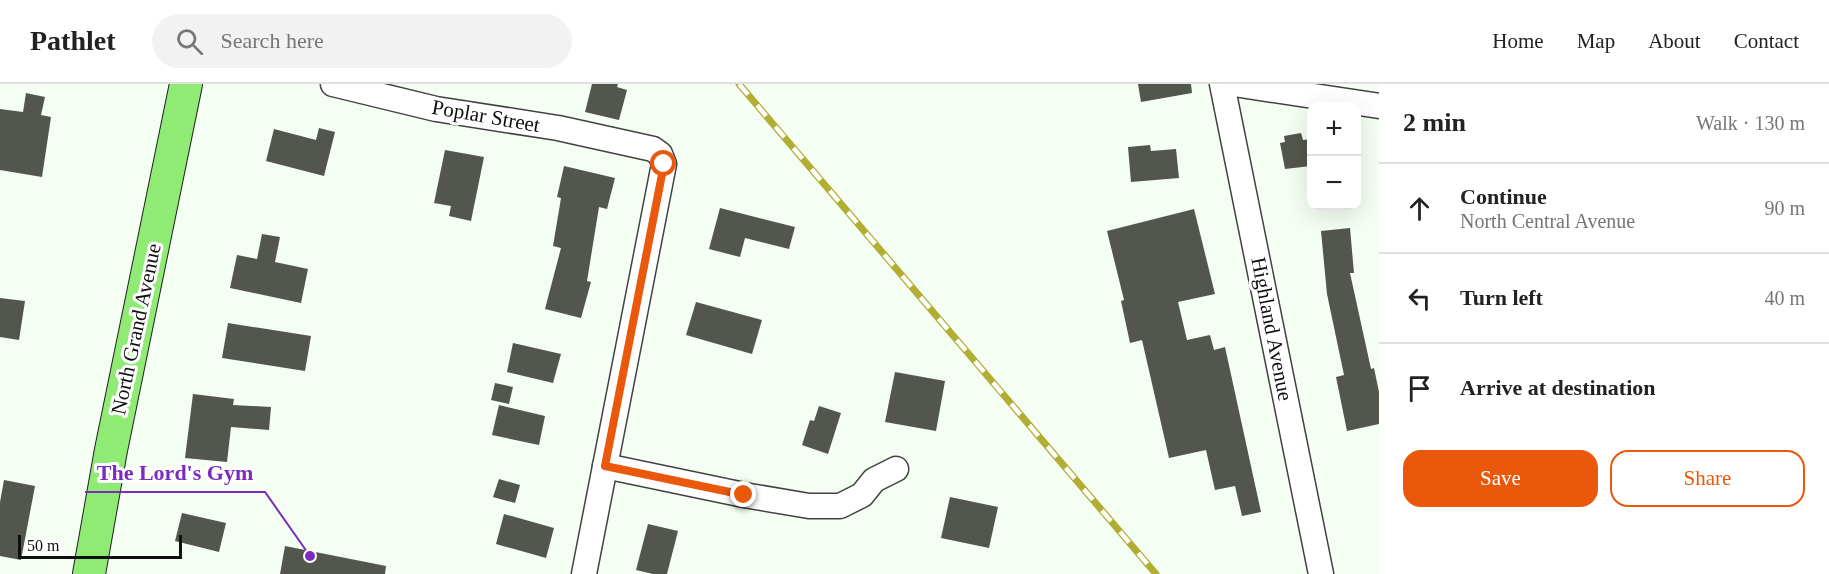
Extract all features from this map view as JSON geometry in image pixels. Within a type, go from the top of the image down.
[{"type":"main road","name":"North Grand Avenue","points":[[89,574],[113,438],[186,84]]},
{"type":"street","name":"Poplar Street","points":[[333,84],[436,109],[558,128],[653,149],[660,154],[664,164],[605,466]]},
{"type":"street","name":"Highland Avenue","points":[[1222,84],[1321,574]]},
{"type":"street","points":[[1234,84],[1379,106]]},
{"type":"street","points":[[584,574],[605,466],[809,506],[840,506],[862,495],[874,480],[896,469]]},
{"type":"building","points":[[592,84],[618,84],[617,87],[627,90],[619,120],[585,112]]},
{"type":"building","points":[[1138,84],[1191,84],[1192,93],[1141,102]]},
{"type":"building","points":[[26,93],[45,97],[41,115],[51,117],[42,177],[0,170],[0,109],[23,112]]},
{"type":"building","points":[[319,128],[335,132],[324,176],[266,161],[274,129],[316,140]]},
{"type":"building","points":[[1301,133],[1303,140],[1307,140],[1307,166],[1285,169],[1280,143],[1285,142],[1284,136]]},
{"type":"building","points":[[1150,145],[1151,151],[1176,149],[1179,178],[1131,182],[1128,147]]},
{"type":"building","points":[[445,150],[484,157],[471,221],[449,216],[451,206],[434,203]]},
{"type":"building","points":[[564,166],[615,178],[607,209],[599,207],[587,281],[591,282],[581,318],[545,309],[561,248],[553,246],[561,198],[557,197]]},
{"type":"building","points":[[720,208],[795,227],[789,249],[745,238],[740,257],[709,249]]},
{"type":"building","points":[[1194,209],[1215,294],[1178,302],[1187,340],[1210,335],[1214,350],[1225,347],[1261,512],[1242,516],[1235,486],[1215,490],[1206,450],[1169,458],[1142,340],[1130,343],[1121,301],[1124,300],[1107,231]]},
{"type":"building","points":[[1350,228],[1354,273],[1350,273],[1371,369],[1374,368],[1379,392],[1379,424],[1347,431],[1336,377],[1344,375],[1327,294],[1321,231]]},
{"type":"building","points":[[262,234],[280,237],[275,262],[308,269],[301,303],[230,288],[237,255],[257,259]]},
{"type":"building","points":[[0,298],[25,301],[19,340],[0,337]]},
{"type":"building","points":[[696,302],[762,320],[752,354],[686,335]]},
{"type":"building","points":[[228,323],[311,336],[305,371],[222,358]]},
{"type":"building","points":[[513,343],[561,354],[553,383],[507,372]]},
{"type":"building","points":[[895,372],[945,381],[936,431],[885,422]]},
{"type":"building","points":[[495,383],[513,387],[509,404],[491,400]]},
{"type":"building","points":[[193,394],[234,399],[233,405],[271,407],[269,430],[231,427],[227,462],[185,458]]},
{"type":"building","points":[[499,405],[545,416],[539,445],[492,435]]},
{"type":"building","points":[[819,406],[841,413],[828,454],[802,445],[810,420],[814,421]]},
{"type":"building","points":[[499,479],[520,485],[515,503],[493,497]]},
{"type":"building","points":[[4,480],[35,486],[21,560],[0,556],[0,502]]},
{"type":"building","points":[[950,497],[998,507],[989,548],[941,538]]},
{"type":"building","points":[[182,513],[226,523],[219,552],[175,541]]},
{"type":"building","points":[[504,514],[554,528],[546,558],[496,544]]},
{"type":"building","points":[[648,524],[678,531],[667,574],[636,570]]},
{"type":"building","points":[[285,546],[386,566],[385,574],[280,574]]},
{"type":"railway","points":[[739,84],[1156,574]]},
{"type":"place","name":"The Lord's Gym","points":[[310,556]]},
{"type":"route","points":[[664,164],[605,466],[744,495]]}]
